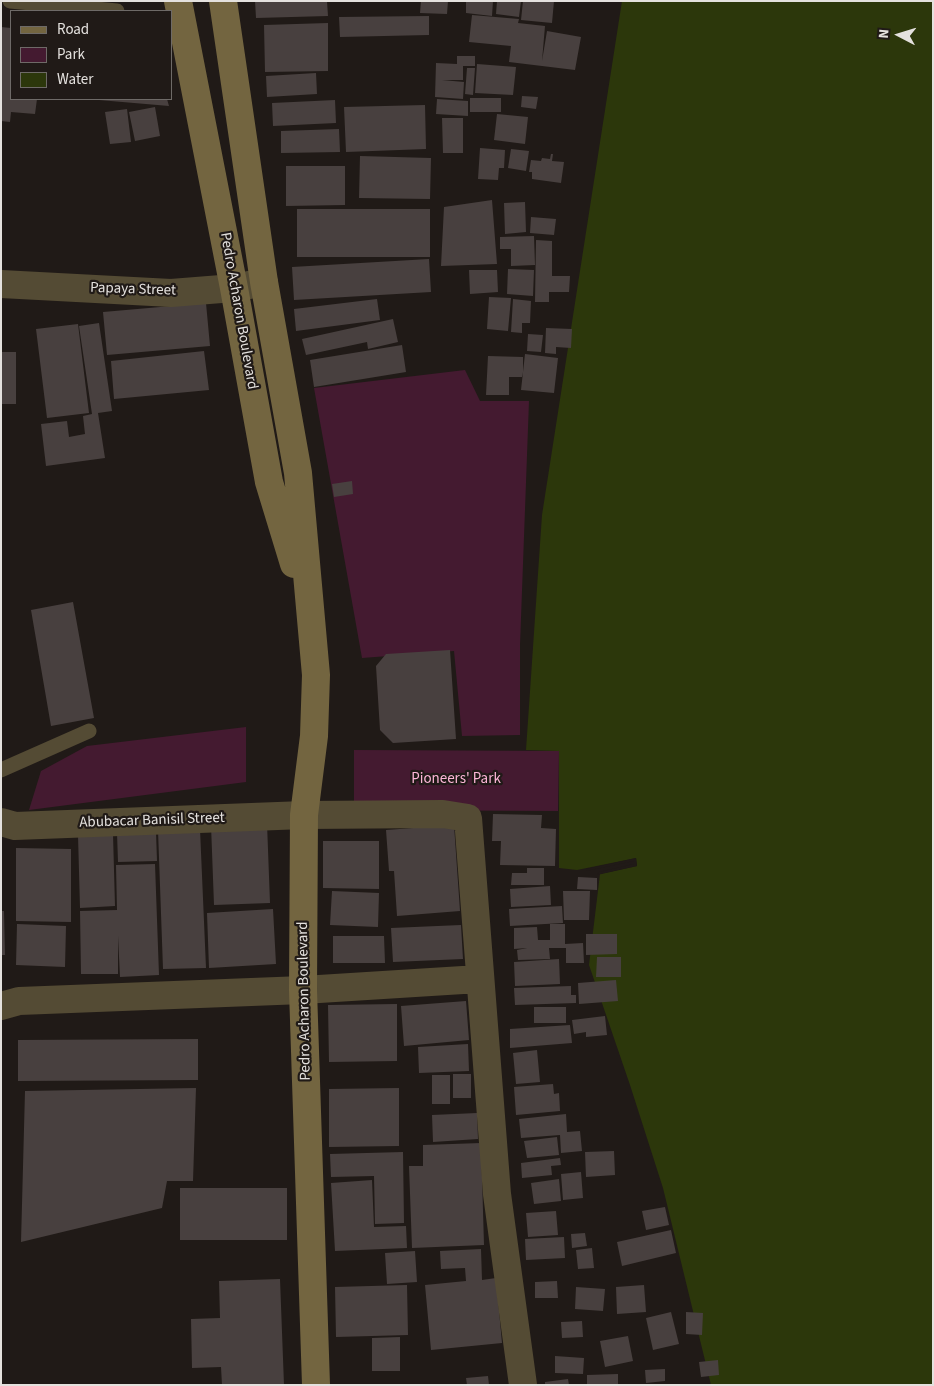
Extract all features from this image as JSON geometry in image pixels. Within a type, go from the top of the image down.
[{"type":"main road","name":"Pedro Acharon Boulevard","points":[[178,1],[270,482],[311,618]]},
{"type":"main road","name":"Pedro Acharon Boulevard","points":[[224,1],[264,282],[298,473],[316,675],[314,719],[304,815],[303,990],[316,1385]]},
{"type":"street","name":"Papaya Street","points":[[1,284],[171,293],[234,288],[264,282]]},
{"type":"street","name":"Abubacar Banisil Street","points":[[1,822],[15,826],[304,815],[444,814],[468,818],[479,980]]},
{"type":"street","points":[[1,1006],[19,1001],[303,990],[479,980],[497,1194],[523,1385]]},
{"type":"lane","points":[[9,1],[106,10]]},
{"type":"lane","points":[[1,770],[89,731]]},
{"type":"green space","points":[[465,370],[480,401],[529,401],[520,645],[520,735],[462,736],[454,651],[362,658],[314,388]]},
{"type":"green space","points":[[246,727],[246,782],[29,810],[41,771],[87,746]]},
{"type":"green space","name":"Pioneers' Park","points":[[354,750],[559,751],[558,811],[354,810]]},
{"type":"water","points":[[622,1],[933,1],[933,1385],[711,1385],[663,1188],[589,965],[600,874],[637,866],[636,858],[577,870],[559,868],[559,751],[526,750],[542,515]]},
{"type":"pier","points":[[636,858],[637,866],[597,875],[599,872],[634,864],[634,861],[586,871],[586,869]]},
{"type":"building","points":[[255,1],[327,1],[328,16],[256,18]]},
{"type":"building","points":[[421,1],[448,1],[447,14],[420,13]]},
{"type":"building","points":[[466,1],[493,1],[492,16],[466,13]]},
{"type":"building","points":[[497,1],[521,1],[519,17],[496,14]]},
{"type":"building","points":[[523,1],[554,1],[552,23],[521,20]]},
{"type":"building","points":[[472,15],[519,19],[518,23],[545,26],[542,61],[547,31],[581,37],[575,70],[509,62],[511,46],[469,42]]},
{"type":"building","points":[[429,16],[429,35],[340,37],[339,17]]},
{"type":"building","points":[[328,23],[328,71],[265,72],[264,25]]},
{"type":"building","points":[[1,27],[10,28],[10,100],[37,100],[35,114],[11,112],[10,122],[1,121]]},
{"type":"building","points":[[457,56],[475,56],[475,66],[463,66],[463,80],[442,80],[464,82],[463,99],[435,97],[436,63],[457,64]]},
{"type":"building","points":[[477,64],[516,67],[513,95],[475,93]]},
{"type":"building","points":[[467,68],[475,68],[473,95],[465,94]]},
{"type":"building","points":[[316,73],[317,94],[267,97],[266,76]]},
{"type":"building","points":[[522,96],[538,97],[536,109],[521,107]]},
{"type":"building","points":[[470,98],[501,98],[501,112],[470,112]]},
{"type":"building","points":[[437,99],[468,101],[468,116],[436,114]]},
{"type":"building","points":[[99,100],[167,100],[169,106]]},
{"type":"building","points":[[335,100],[336,123],[273,126],[272,103]]},
{"type":"building","points":[[425,105],[426,149],[346,152],[344,107]]},
{"type":"building","points":[[155,107],[160,136],[135,141],[129,112]]},
{"type":"building","points":[[127,109],[131,142],[110,144],[105,112]]},
{"type":"building","points":[[497,114],[528,117],[525,144],[494,140]]},
{"type":"building","points":[[442,118],[463,118],[463,153],[443,153]]},
{"type":"building","points":[[339,129],[340,152],[281,153],[281,131]]},
{"type":"building","points":[[480,148],[505,150],[504,168],[499,168],[498,180],[478,179]]},
{"type":"building","points":[[511,149],[529,151],[526,171],[508,168]]},
{"type":"building","points":[[551,154],[553,154],[552,161],[564,162],[561,183],[532,179],[532,172],[529,172],[531,160],[541,161],[542,158],[550,159]]},
{"type":"building","points":[[360,156],[431,158],[430,199],[359,198]]},
{"type":"building","points":[[286,166],[345,166],[345,205],[286,206]]},
{"type":"building","points":[[492,200],[497,264],[441,266],[444,207]]},
{"type":"building","points":[[525,202],[526,232],[505,234],[504,203]]},
{"type":"building","points":[[297,209],[430,209],[430,257],[297,257]]},
{"type":"building","points":[[531,217],[556,219],[554,235],[530,233]]},
{"type":"building","points":[[534,236],[535,265],[511,266],[511,249],[500,249],[500,237]]},
{"type":"building","points":[[536,240],[552,241],[552,276],[570,276],[569,292],[549,292],[549,302],[535,302]]},
{"type":"building","points":[[429,259],[431,292],[294,300],[292,267]]},
{"type":"building","points":[[508,269],[534,270],[533,296],[507,294]]},
{"type":"building","points":[[469,270],[497,270],[498,292],[470,294]]},
{"type":"building","points":[[489,297],[511,298],[508,331],[487,329]]},
{"type":"building","points":[[377,299],[380,320],[296,331],[294,309]]},
{"type":"building","points":[[513,299],[531,301],[530,323],[522,323],[522,333],[511,332]]},
{"type":"building","points":[[206,303],[210,346],[107,355],[103,312]]},
{"type":"building","points":[[393,319],[398,342],[368,349],[367,342],[306,355],[302,339]]},
{"type":"building","points":[[99,323],[112,411],[98,413],[105,458],[46,466],[41,424],[67,421],[69,437],[85,434],[83,416],[92,414],[79,326]]},
{"type":"building","points":[[78,324],[89,413],[47,418],[36,329]]},
{"type":"building","points":[[546,328],[572,329],[571,348],[556,347],[556,354],[545,353]]},
{"type":"building","points":[[528,334],[543,335],[541,352],[527,351]]},
{"type":"building","points":[[402,345],[406,372],[314,387],[310,360]]},
{"type":"building","points":[[204,351],[209,390],[114,399],[111,361]]},
{"type":"building","points":[[1,352],[16,352],[16,404],[1,404]]},
{"type":"building","points":[[525,354],[558,358],[554,393],[521,390]]},
{"type":"building","points":[[488,356],[523,357],[523,377],[509,377],[509,395],[486,395]]},
{"type":"building","points":[[352,481],[353,494],[334,497],[332,484]]},
{"type":"building","points":[[73,602],[94,718],[51,726],[31,610]]},
{"type":"building","points":[[450,650],[456,739],[393,743],[380,730],[376,666],[386,654]]},
{"type":"building","points":[[493,814],[542,815],[541,828],[556,829],[555,866],[500,865],[501,841],[492,841]]},
{"type":"building","points":[[267,823],[270,903],[214,905],[211,825]]},
{"type":"building","points":[[454,825],[460,911],[397,916],[394,871],[389,871],[386,830]]},
{"type":"building","points":[[200,829],[206,968],[163,969],[158,830]]},
{"type":"building","points":[[156,832],[157,861],[118,862],[117,833]]},
{"type":"building","points":[[113,834],[115,906],[80,908],[78,835]]},
{"type":"building","points":[[323,841],[379,841],[379,889],[323,888]]},
{"type":"building","points":[[16,848],[71,849],[71,922],[16,921]]},
{"type":"building","points":[[155,864],[159,975],[120,977],[118,936],[118,974],[81,974],[80,911],[117,910],[116,865]]},
{"type":"building","points":[[527,868],[544,868],[544,885],[511,885],[512,873],[527,873]]},
{"type":"building","points":[[578,877],[597,878],[597,890],[577,889]]},
{"type":"building","points":[[550,886],[551,905],[511,907],[510,889]]},
{"type":"building","points":[[332,891],[379,893],[378,927],[330,925]]},
{"type":"building","points":[[563,891],[590,891],[589,920],[564,920]]},
{"type":"building","points":[[562,906],[563,923],[510,926],[509,909]]},
{"type":"building","points":[[273,909],[276,964],[209,968],[207,913]]},
{"type":"building","points":[[1,911],[4,911],[5,955],[1,955]]},
{"type":"building","points":[[17,924],[66,926],[65,967],[16,965]]},
{"type":"building","points":[[550,924],[565,924],[565,944],[583,943],[584,963],[566,963],[566,948],[549,948],[550,959],[518,960],[517,950],[527,948],[514,949],[514,928],[537,927],[538,940],[550,940]]},
{"type":"building","points":[[461,925],[463,959],[393,962],[391,928]]},
{"type":"building","points":[[586,934],[617,934],[617,954],[586,955]]},
{"type":"building","points":[[333,936],[384,936],[385,963],[333,963]]},
{"type":"building","points":[[597,957],[621,957],[621,977],[596,977]]},
{"type":"building","points":[[559,959],[560,984],[515,986],[514,962]]},
{"type":"building","points":[[616,980],[618,1001],[579,1004],[578,983]]},
{"type":"building","points":[[571,986],[571,995],[576,995],[576,1003],[515,1005],[514,988]]},
{"type":"building","points":[[466,1001],[469,1040],[404,1046],[401,1006]]},
{"type":"building","points":[[397,1004],[397,1061],[329,1062],[328,1005]]},
{"type":"building","points":[[534,1007],[566,1007],[566,1023],[534,1023]]},
{"type":"building","points":[[605,1016],[607,1035],[586,1037],[586,1032],[574,1034],[572,1020]]},
{"type":"building","points":[[570,1025],[572,1043],[510,1048],[510,1029]]},
{"type":"building","points":[[198,1039],[198,1080],[18,1081],[18,1040]]},
{"type":"building","points":[[468,1044],[469,1071],[419,1073],[418,1047]]},
{"type":"building","points":[[537,1050],[540,1082],[516,1084],[513,1053]]},
{"type":"building","points":[[453,1074],[471,1074],[471,1098],[453,1098]]},
{"type":"building","points":[[432,1075],[450,1075],[450,1104],[432,1104]]},
{"type":"building","points":[[553,1084],[554,1094],[559,1093],[560,1111],[516,1115],[514,1087]]},
{"type":"building","points":[[196,1088],[193,1181],[167,1181],[162,1208],[21,1242],[25,1091]]},
{"type":"building","points":[[399,1088],[399,1146],[329,1147],[329,1089]]},
{"type":"building","points":[[477,1113],[478,1139],[433,1142],[432,1115]]},
{"type":"building","points":[[566,1114],[567,1132],[580,1131],[582,1151],[561,1153],[560,1135],[521,1138],[519,1119]]},
{"type":"building","points":[[557,1137],[559,1155],[527,1158],[524,1141]]},
{"type":"building","points":[[481,1143],[484,1245],[412,1248],[409,1166],[423,1166],[423,1145]]},
{"type":"building","points":[[614,1151],[615,1175],[586,1177],[585,1152]]},
{"type":"building","points":[[403,1152],[404,1223],[375,1224],[374,1176],[331,1177],[330,1154]]},
{"type":"building","points":[[560,1158],[561,1165],[551,1166],[552,1175],[522,1178],[521,1163]]},
{"type":"building","points":[[581,1172],[583,1198],[563,1200],[561,1174]]},
{"type":"building","points":[[559,1179],[561,1201],[534,1204],[531,1183]]},
{"type":"building","points":[[372,1180],[374,1227],[406,1226],[407,1248],[335,1251],[331,1183]]},
{"type":"building","points":[[180,1188],[287,1188],[287,1240],[180,1240]]},
{"type":"building","points":[[665,1207],[669,1225],[646,1230],[642,1211]]},
{"type":"building","points":[[556,1211],[558,1235],[528,1237],[526,1213]]},
{"type":"building","points":[[671,1230],[676,1253],[622,1266],[617,1242]]},
{"type":"building","points":[[585,1233],[587,1246],[572,1248],[571,1234]]},
{"type":"building","points":[[564,1237],[565,1258],[526,1260],[525,1239]]},
{"type":"building","points":[[592,1248],[594,1268],[578,1269],[576,1250]]},
{"type":"building","points":[[481,1249],[482,1280],[496,1278],[502,1343],[431,1350],[425,1285],[466,1281],[465,1268],[441,1269],[440,1251]]},
{"type":"building","points":[[415,1251],[417,1282],[387,1284],[385,1253]]},
{"type":"building","points":[[280,1279],[284,1385],[222,1385],[221,1367],[192,1368],[191,1319],[220,1318],[219,1281]]},
{"type":"building","points":[[557,1281],[558,1298],[535,1298],[535,1282]]},
{"type":"building","points":[[407,1285],[408,1335],[336,1337],[335,1287]]},
{"type":"building","points":[[644,1285],[646,1312],[617,1314],[616,1287]]},
{"type":"building","points":[[576,1287],[605,1289],[603,1311],[575,1309]]},
{"type":"building","points":[[671,1312],[679,1344],[653,1350],[646,1318]]},
{"type":"building","points":[[686,1312],[703,1313],[702,1335],[686,1334]]},
{"type":"building","points":[[582,1321],[583,1337],[562,1338],[561,1322]]},
{"type":"building","points":[[628,1336],[633,1361],[605,1367],[600,1341]]},
{"type":"building","points":[[400,1337],[400,1371],[372,1371],[372,1338]]},
{"type":"building","points":[[555,1356],[584,1358],[583,1374],[555,1373]]},
{"type":"building","points":[[718,1360],[719,1375],[701,1377],[699,1362]]},
{"type":"building","points":[[665,1369],[665,1381],[646,1383],[645,1370]]},
{"type":"building","points":[[618,1374],[618,1385],[587,1385],[587,1375]]},
{"type":"building","points":[[488,1376],[489,1385],[467,1385],[466,1378]]},
{"type":"building","points":[[568,1379],[569,1385],[545,1385],[545,1382]]}]
